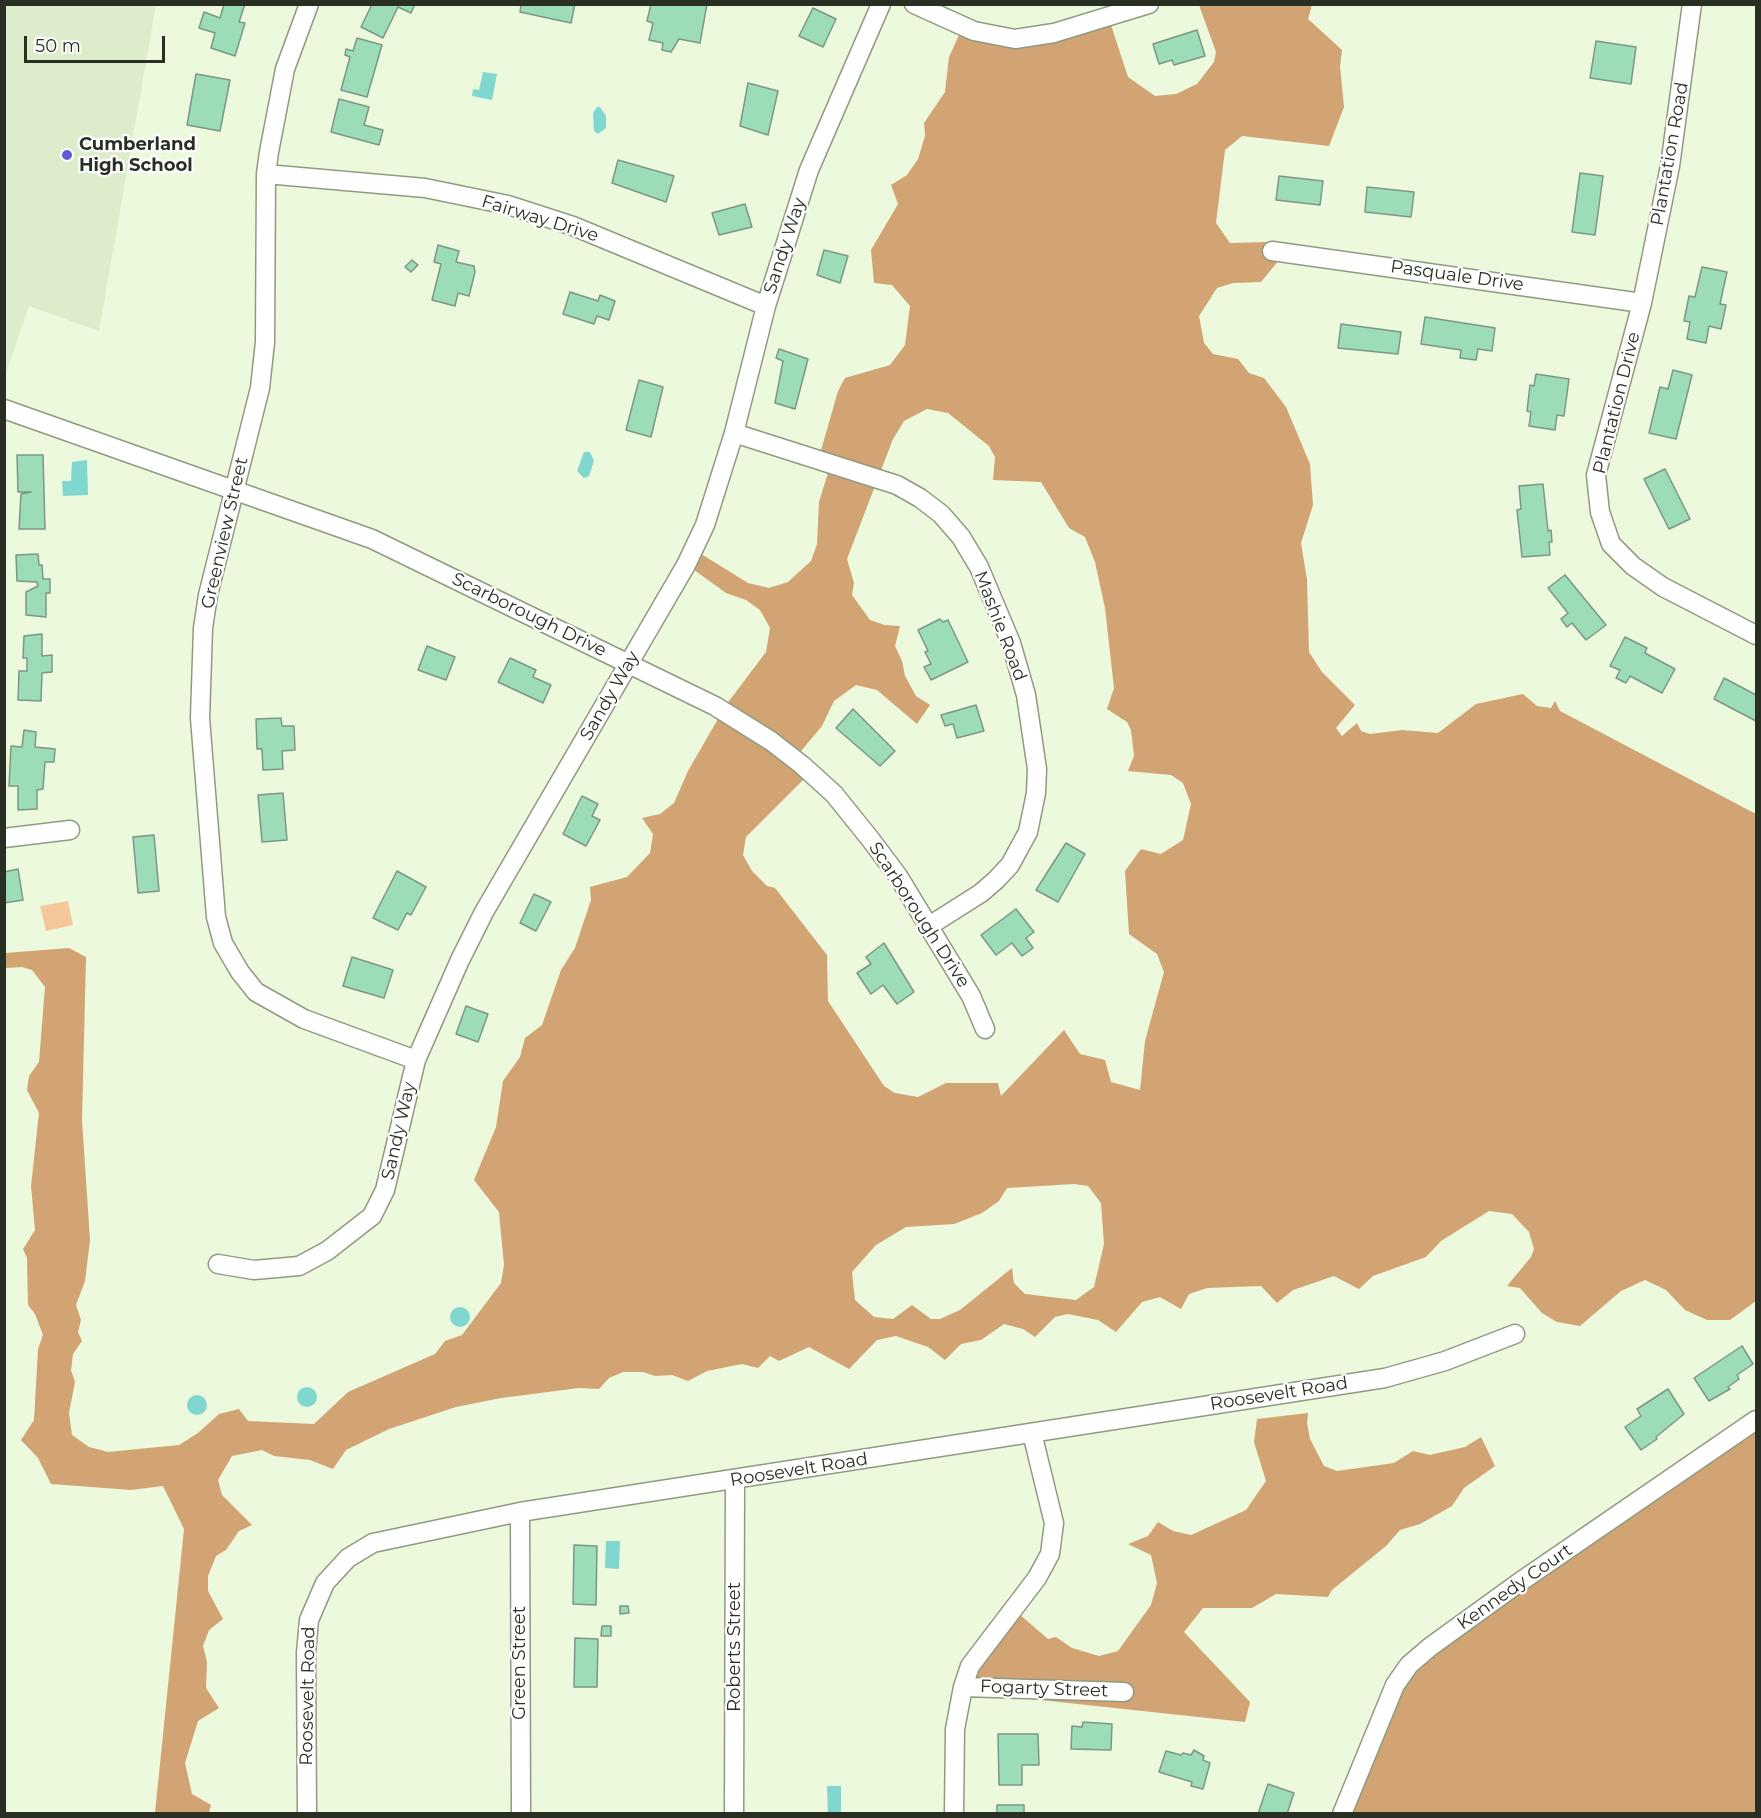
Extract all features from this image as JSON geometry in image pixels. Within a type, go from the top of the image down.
[{"type":"street","name":"Greenview Street","points":[[309,4],[285,69],[266,174],[264,365],[255,410],[208,595],[203,628],[200,718],[216,917],[223,942],[240,972],[256,992],[304,1019],[416,1060]]},
{"type":"street","name":"Sandy Way","points":[[218,1264],[254,1270],[299,1266],[327,1251],[372,1216],[385,1190],[416,1060],[484,912],[686,565],[705,525],[734,433],[766,306],[809,170],[881,4]]},
{"type":"street","points":[[914,4],[974,31],[1015,39],[1054,33],[1149,4]]},
{"type":"street","name":"Plantation Road","points":[[1642,303],[1670,165],[1692,4]]},
{"type":"street","name":"Fairway Drive","points":[[266,174],[425,188],[508,205],[573,226],[766,306]]},
{"type":"street","name":"Pasquale Drive","points":[[1272,251],[1642,303]]},
{"type":"street","name":"Plantation Drive","points":[[1642,303],[1596,475],[1600,512],[1611,544],[1633,566],[1663,587],[1756,635]]},
{"type":"street","name":"Scarborough Drive","points":[[4,409],[372,539],[715,706],[802,765],[834,794],[898,876],[972,996],[985,1029]]},
{"type":"street","name":"Mashie Road","points":[[734,433],[897,485],[941,514],[961,537],[973,557],[1011,643],[1026,695],[1037,769],[1035,803],[1028,832],[1010,865],[996,880],[981,893],[929,926]]},
{"type":"street","points":[[4,838],[70,830]]},
{"type":"street","name":"Roosevelt Road","points":[[307,1814],[306,1653],[309,1620],[325,1583],[348,1558],[373,1543],[520,1512],[1384,1378],[1445,1361],[1515,1334]]},
{"type":"street","name":"Kennedy Court","points":[[1342,1814],[1395,1685],[1409,1665],[1430,1647],[1517,1584],[1756,1420]]},
{"type":"street","points":[[954,1814],[955,1729],[963,1687],[970,1666],[1037,1578],[1050,1554],[1054,1523],[1032,1433]]},
{"type":"street","name":"Roberts Street","points":[[734,1814],[735,1480]]},
{"type":"street","name":"Green Street","points":[[520,1512],[521,1814]]},
{"type":"street","name":"Fogarty Street","points":[[963,1687],[1124,1692]]},
{"type":"shaded area","name":"Cumberland High School","points":[[5,4],[156,5],[99,331],[29,306],[5,376]]},
{"type":"shaded area","points":[[1199,5],[1312,5],[1308,19],[1342,50],[1340,66],[1344,107],[1329,146],[1242,136],[1225,150],[1216,223],[1230,243],[1269,242],[1289,248],[1261,282],[1233,283],[1217,288],[1199,316],[1204,343],[1213,354],[1238,359],[1249,373],[1264,378],[1286,407],[1310,464],[1313,505],[1301,543],[1307,580],[1309,652],[1322,672],[1355,705],[1336,728],[1342,736],[1357,723],[1361,731],[1370,734],[1402,730],[1438,733],[1476,704],[1523,694],[1537,706],[1551,708],[1555,701],[1560,711],[1756,814],[1756,1301],[1730,1320],[1707,1320],[1685,1310],[1666,1290],[1645,1280],[1621,1291],[1580,1326],[1557,1322],[1542,1313],[1520,1288],[1507,1286],[1531,1257],[1534,1249],[1529,1232],[1512,1214],[1489,1211],[1441,1241],[1426,1257],[1373,1276],[1359,1289],[1334,1276],[1293,1290],[1277,1303],[1261,1286],[1207,1288],[1189,1294],[1181,1309],[1160,1297],[1142,1302],[1116,1332],[1098,1320],[1068,1314],[1055,1317],[1035,1337],[1023,1329],[1004,1324],[981,1340],[961,1344],[945,1360],[928,1347],[896,1336],[877,1340],[849,1369],[809,1347],[779,1361],[770,1356],[758,1368],[742,1364],[707,1371],[688,1381],[672,1375],[655,1376],[643,1372],[623,1372],[609,1378],[599,1389],[579,1388],[501,1398],[456,1407],[389,1429],[346,1450],[333,1469],[310,1460],[274,1456],[262,1450],[232,1456],[218,1480],[222,1495],[252,1525],[239,1531],[226,1550],[216,1556],[208,1576],[208,1591],[223,1619],[209,1630],[203,1646],[207,1662],[206,1688],[219,1708],[198,1721],[185,1763],[192,1794],[211,1805],[209,1813],[155,1813],[184,1529],[163,1486],[131,1490],[51,1484],[38,1458],[21,1440],[34,1420],[38,1349],[43,1335],[35,1314],[28,1305],[27,1258],[23,1249],[35,1230],[31,1186],[39,1113],[27,1090],[29,1076],[39,1062],[45,987],[32,970],[22,967],[5,968],[5,953],[69,948],[86,957],[82,1120],[90,1240],[85,1281],[76,1305],[81,1320],[78,1332],[82,1341],[73,1354],[71,1370],[75,1382],[69,1413],[72,1435],[89,1447],[108,1452],[179,1445],[198,1433],[219,1414],[239,1409],[248,1421],[314,1424],[348,1392],[435,1354],[445,1341],[462,1335],[501,1283],[504,1265],[499,1212],[474,1180],[496,1127],[503,1081],[520,1057],[525,1038],[542,1025],[561,970],[575,948],[591,900],[590,887],[627,877],[650,853],[653,834],[642,818],[660,814],[674,803],[688,771],[726,705],[766,652],[770,628],[760,610],[746,600],[726,593],[690,567],[698,552],[748,583],[769,588],[788,582],[811,561],[817,544],[819,502],[831,463],[820,454],[838,391],[845,378],[890,365],[905,345],[910,306],[892,285],[874,283],[871,250],[898,204],[891,185],[907,175],[918,159],[925,136],[924,123],[945,92],[949,57],[964,24],[1004,34],[1109,19],[1128,77],[1155,96],[1176,94],[1197,84],[1214,62],[1216,52]],"holes":[[[927,409],[948,413],[989,446],[995,457],[993,480],[1041,482],[1069,528],[1085,537],[1095,562],[1105,608],[1114,688],[1107,709],[1127,722],[1131,730],[1134,756],[1128,771],[1171,775],[1183,783],[1191,804],[1183,840],[1161,854],[1141,849],[1125,871],[1129,934],[1157,954],[1164,972],[1145,1041],[1140,1090],[1111,1082],[1105,1060],[1080,1054],[1064,1030],[1001,1096],[998,1083],[946,1083],[918,1097],[895,1093],[884,1086],[828,1001],[827,955],[775,888],[767,886],[752,871],[743,855],[746,837],[810,773],[796,757],[822,726],[834,701],[856,685],[877,690],[917,724],[930,705],[916,696],[905,676],[902,661],[895,646],[900,626],[885,625],[870,620],[852,595],[854,583],[847,559],[893,439],[904,421]],[[1074,1184],[1088,1186],[1101,1203],[1104,1244],[1094,1287],[1076,1300],[1025,1294],[1014,1283],[1012,1268],[960,1310],[940,1319],[931,1319],[912,1305],[893,1319],[874,1317],[855,1300],[852,1272],[876,1245],[906,1227],[954,1224],[982,1213],[999,1201],[1007,1188]]]},
{"type":"shaded area","points":[[68,901],[73,925],[46,931],[40,906]]},
{"type":"shaded area","points":[[1308,1413],[1310,1439],[1324,1466],[1337,1471],[1394,1463],[1413,1451],[1430,1455],[1465,1447],[1481,1437],[1495,1466],[1464,1488],[1452,1506],[1420,1524],[1400,1530],[1386,1546],[1332,1590],[1328,1597],[1276,1594],[1252,1608],[1203,1608],[1184,1632],[1250,1702],[1245,1722],[966,1692],[973,1663],[1019,1614],[1048,1639],[1056,1637],[1072,1648],[1099,1656],[1118,1651],[1151,1605],[1157,1583],[1151,1555],[1128,1544],[1148,1536],[1158,1522],[1173,1531],[1191,1535],[1246,1510],[1266,1481],[1254,1442],[1257,1419]]},
{"type":"shaded area","points":[[1756,1424],[1756,1813],[1331,1814],[1362,1745],[1387,1706],[1422,1663]]},
{"type":"water","points":[[483,72],[497,74],[492,100],[472,96],[473,89],[479,90]]},
{"type":"water","points":[[597,107],[600,107],[606,116],[606,128],[598,134],[594,131],[593,113]]},
{"type":"water","points":[[584,452],[590,452],[594,461],[589,476],[584,478],[577,471]]},
{"type":"water","points":[[87,460],[88,495],[63,496],[62,481],[71,481],[72,462]]},
{"type":"water","points":[[456,1307],[464,1307],[470,1313],[470,1321],[464,1327],[456,1327],[450,1321],[450,1313]]},
{"type":"water","points":[[303,1387],[311,1387],[317,1393],[317,1401],[311,1407],[303,1407],[297,1401],[297,1393]]},
{"type":"water","points":[[193,1395],[201,1395],[207,1401],[207,1409],[201,1415],[193,1415],[187,1409],[187,1401]]},
{"type":"water","points":[[606,1541],[620,1541],[619,1569],[605,1568]]},
{"type":"water","points":[[827,1786],[841,1786],[841,1813],[828,1813]]},
{"type":"building","points":[[224,4],[245,4],[239,22],[245,23],[235,56],[211,48],[215,33],[199,28],[204,12],[220,18]]},
{"type":"building","points":[[372,4],[415,4],[411,13],[398,7],[383,38],[361,27]]},
{"type":"building","points":[[521,4],[575,4],[571,23],[520,12]]},
{"type":"building","points":[[651,4],[707,4],[700,43],[679,39],[671,52],[662,50],[663,43],[649,40],[653,23],[647,21]]},
{"type":"building","points":[[813,8],[836,19],[823,47],[799,36]]},
{"type":"building","points":[[1197,30],[1205,56],[1174,65],[1172,60],[1159,64],[1153,44]]},
{"type":"building","points":[[357,38],[382,45],[367,97],[341,90],[350,57],[345,55],[346,49],[353,51]]},
{"type":"building","points":[[1596,41],[1636,47],[1631,84],[1590,78]]},
{"type":"building","points":[[196,74],[230,80],[220,131],[187,125]]},
{"type":"building","points":[[748,83],[778,91],[768,135],[740,126]]},
{"type":"building","points":[[339,99],[369,107],[364,125],[383,130],[379,145],[331,132]]},
{"type":"building","points":[[618,160],[674,176],[666,202],[612,183]]},
{"type":"building","points":[[1580,173],[1603,176],[1595,235],[1572,232]]},
{"type":"building","points":[[1279,176],[1323,181],[1320,205],[1276,200]]},
{"type":"building","points":[[1367,187],[1414,192],[1411,217],[1365,212]]},
{"type":"building","points":[[745,204],[752,227],[719,235],[712,213]]},
{"type":"building","points":[[438,245],[459,251],[456,262],[474,266],[475,272],[469,296],[458,293],[455,306],[432,300],[441,264],[434,262]]},
{"type":"building","points":[[824,250],[848,256],[840,283],[817,275]]},
{"type":"building","points":[[412,260],[418,265],[411,272],[405,267]]},
{"type":"building","points":[[1702,267],[1727,272],[1720,304],[1726,305],[1721,329],[1709,326],[1706,343],[1687,339],[1690,322],[1684,321],[1689,296],[1695,297]]},
{"type":"building","points":[[570,292],[598,301],[600,295],[615,301],[609,320],[597,316],[594,324],[563,314]]},
{"type":"building","points":[[1425,317],[1495,328],[1492,351],[1478,349],[1476,360],[1460,358],[1461,350],[1421,344]]},
{"type":"building","points":[[1341,324],[1401,332],[1398,354],[1338,348]]},
{"type":"building","points":[[779,349],[808,359],[795,409],[775,403],[783,361],[776,358]]},
{"type":"building","points":[[1673,370],[1692,375],[1676,439],[1649,433],[1660,387],[1668,389]]},
{"type":"building","points":[[1536,374],[1569,379],[1564,416],[1557,415],[1555,430],[1529,426],[1531,412],[1527,411],[1530,385],[1534,386]]},
{"type":"building","points":[[639,380],[663,387],[651,437],[626,430]]},
{"type":"building","points":[[17,455],[43,455],[45,529],[19,529],[21,494],[31,492],[18,492]]},
{"type":"building","points":[[1665,469],[1690,519],[1669,529],[1644,479]]},
{"type":"building","points":[[1543,484],[1548,531],[1551,530],[1550,555],[1522,557],[1517,510],[1521,509],[1519,486]]},
{"type":"building","points":[[38,554],[43,579],[50,579],[50,593],[46,593],[46,617],[26,615],[26,592],[38,586],[37,582],[17,581],[16,555]]},
{"type":"building","points":[[1565,575],[1606,625],[1586,640],[1572,623],[1567,627],[1561,619],[1568,613],[1548,588]]},
{"type":"building","points":[[940,619],[943,622],[948,620],[968,662],[931,680],[924,667],[931,664],[925,652],[928,651],[918,630]]},
{"type":"building","points":[[42,634],[42,656],[52,655],[52,672],[42,673],[41,701],[18,700],[19,671],[27,671],[27,658],[23,658],[24,636]]},
{"type":"building","points":[[1625,637],[1647,648],[1645,653],[1675,669],[1662,693],[1630,676],[1626,683],[1616,678],[1620,670],[1610,666]]},
{"type":"building","points":[[427,646],[455,657],[446,680],[418,670]]},
{"type":"building","points":[[510,658],[536,670],[533,677],[551,685],[543,703],[498,682]]},
{"type":"building","points":[[1724,678],[1756,695],[1756,721],[1714,699]]},
{"type":"building","points":[[976,705],[984,731],[957,738],[953,724],[945,726],[941,715]]},
{"type":"building","points":[[853,709],[895,751],[880,766],[836,728]]},
{"type":"building","points":[[281,718],[282,726],[294,726],[295,750],[282,751],[283,769],[263,770],[262,749],[257,749],[256,719]]},
{"type":"building","points":[[24,730],[36,732],[35,747],[55,749],[54,762],[45,762],[43,789],[37,790],[37,809],[18,810],[18,786],[9,786],[11,746],[22,747]]},
{"type":"building","points":[[283,793],[287,840],[262,842],[258,795]]},
{"type":"building","points":[[582,796],[598,804],[592,816],[600,820],[586,846],[563,834]]},
{"type":"building","points":[[154,835],[159,891],[138,893],[133,837]]},
{"type":"building","points":[[1066,843],[1085,854],[1058,902],[1036,890]]},
{"type":"building","points":[[18,869],[23,900],[4,903],[4,872]]},
{"type":"building","points":[[397,871],[426,887],[411,915],[407,913],[398,930],[373,918]]},
{"type":"building","points":[[534,894],[551,902],[536,931],[520,923]]},
{"type":"building","points":[[1016,909],[1034,932],[1026,938],[1033,948],[1022,956],[1012,943],[996,955],[981,935]]},
{"type":"building","points":[[884,943],[914,992],[897,1004],[883,985],[871,994],[857,973],[871,964],[866,957]]},
{"type":"building","points":[[352,957],[393,970],[384,998],[343,986]]},
{"type":"building","points":[[466,1006],[488,1014],[478,1042],[456,1034]]},
{"type":"building","points":[[1742,1346],[1753,1364],[1737,1375],[1739,1379],[1728,1387],[1730,1389],[1709,1401],[1694,1378]]},
{"type":"building","points":[[1668,1389],[1684,1414],[1656,1437],[1657,1439],[1641,1450],[1625,1427],[1641,1416],[1637,1409]]},
{"type":"building","points":[[574,1545],[597,1546],[596,1605],[573,1604]]},
{"type":"building","points":[[620,1606],[628,1606],[629,1613],[620,1614]]},
{"type":"building","points":[[602,1626],[611,1626],[611,1636],[601,1636]]},
{"type":"building","points":[[575,1638],[598,1639],[597,1687],[574,1687]]},
{"type":"building","points":[[1083,1722],[1112,1724],[1111,1750],[1071,1749],[1072,1726],[1082,1727]]},
{"type":"building","points":[[998,1734],[1038,1734],[1039,1765],[1022,1765],[1022,1785],[999,1785]]},
{"type":"building","points":[[1194,1750],[1204,1756],[1203,1760],[1210,1763],[1203,1789],[1191,1786],[1192,1782],[1159,1772],[1166,1751],[1191,1755]]},
{"type":"building","points":[[1268,1784],[1294,1793],[1287,1814],[1258,1814]]},
{"type":"building","points":[[997,1805],[1024,1805],[1024,1814],[997,1814]]},
{"type":"place","name":"Cumberland High School","points":[[67,155]]}]
